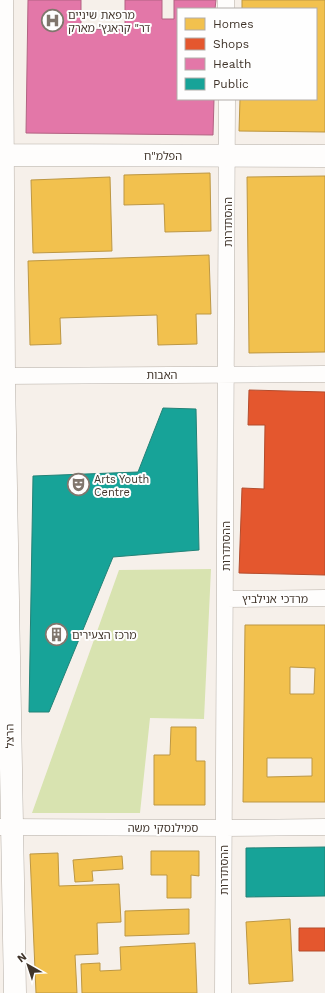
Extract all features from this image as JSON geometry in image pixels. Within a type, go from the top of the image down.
[{"type":"street","name":"הרצל","points":[[2,0],[2,376],[6,827],[15,993]]},
{"type":"street","name":"ההסתדרות","points":[[223,993],[228,156],[227,100]]},
{"type":"street","name":"הפלמ\"ח","points":[[1,156],[325,156]]},
{"type":"street","name":"האבות","points":[[2,376],[325,374]]},
{"type":"street","name":"מרדכי אנילביץ","points":[[225,599],[325,598]]},
{"type":"street","name":"סמילנסקי משה","points":[[6,827],[224,828],[325,826]]},
{"type":"green space","points":[[211,569],[204,719],[150,718],[140,813],[32,813],[119,570]]},
{"type":"building: Homes","points":[[242,0],[325,0],[325,132],[239,131],[240,100],[317,100],[317,8],[242,8]]},
{"type":"building: Homes","points":[[210,173],[211,231],[165,232],[164,204],[124,205],[124,175]]},
{"type":"building: Homes","points":[[325,176],[325,352],[249,353],[247,177]]},
{"type":"building: Homes","points":[[110,177],[112,251],[33,253],[31,180]]},
{"type":"building: Homes","points":[[209,255],[211,314],[196,314],[197,344],[158,345],[157,315],[60,318],[61,344],[30,345],[28,261]]},
{"type":"building: Homes","points":[[245,625],[325,625],[325,802],[243,802]],"holes":[[[290,667],[315,668],[314,694],[290,694]],[[267,758],[312,758],[312,776],[267,777]]]},
{"type":"building: Homes","points":[[171,727],[196,727],[196,761],[205,761],[205,805],[154,805],[154,755],[170,755]]},
{"type":"building: Homes","points":[[151,851],[199,851],[199,876],[191,875],[191,898],[167,898],[167,875],[151,875]]},
{"type":"building: Homes","points":[[58,853],[59,886],[119,884],[121,922],[97,923],[98,954],[75,955],[77,993],[36,993],[30,854]]},
{"type":"building: Homes","points":[[122,856],[123,869],[92,871],[93,881],[75,882],[73,860]]},
{"type":"building: Homes","points":[[189,909],[189,934],[125,936],[125,911]]},
{"type":"building: Homes","points":[[290,919],[293,981],[249,984],[246,922]]},
{"type":"building: Homes","points":[[195,943],[197,993],[82,993],[81,964],[100,963],[100,971],[121,970],[120,947]]},
{"type":"building: Shops","points":[[249,390],[325,392],[325,575],[239,573],[242,488],[264,489],[265,425],[248,425]]},
{"type":"building: Shops","points":[[299,928],[325,928],[325,951],[299,951]]},
{"type":"building: Health","points":[[28,0],[81,0],[81,29],[125,30],[125,0],[162,0],[162,19],[174,19],[174,0],[216,0],[215,8],[177,8],[177,100],[214,100],[213,135],[26,133]]},
{"type":"building: Public","name":"מרכז הצעירים","points":[[163,408],[196,409],[199,550],[113,557],[49,712],[29,712],[33,476],[138,472]]},
{"type":"building: Public","points":[[325,847],[325,896],[246,897],[246,848]]},
{"type":"place","name":"מרפאת שיניים דר\" קראגץ' מארק","points":[[53,21]]},
{"type":"place","name":"Arts Youth Centre","points":[[78,485]]},
{"type":"place","name":"מרכז הצעירים","points":[[56,635]]}]
